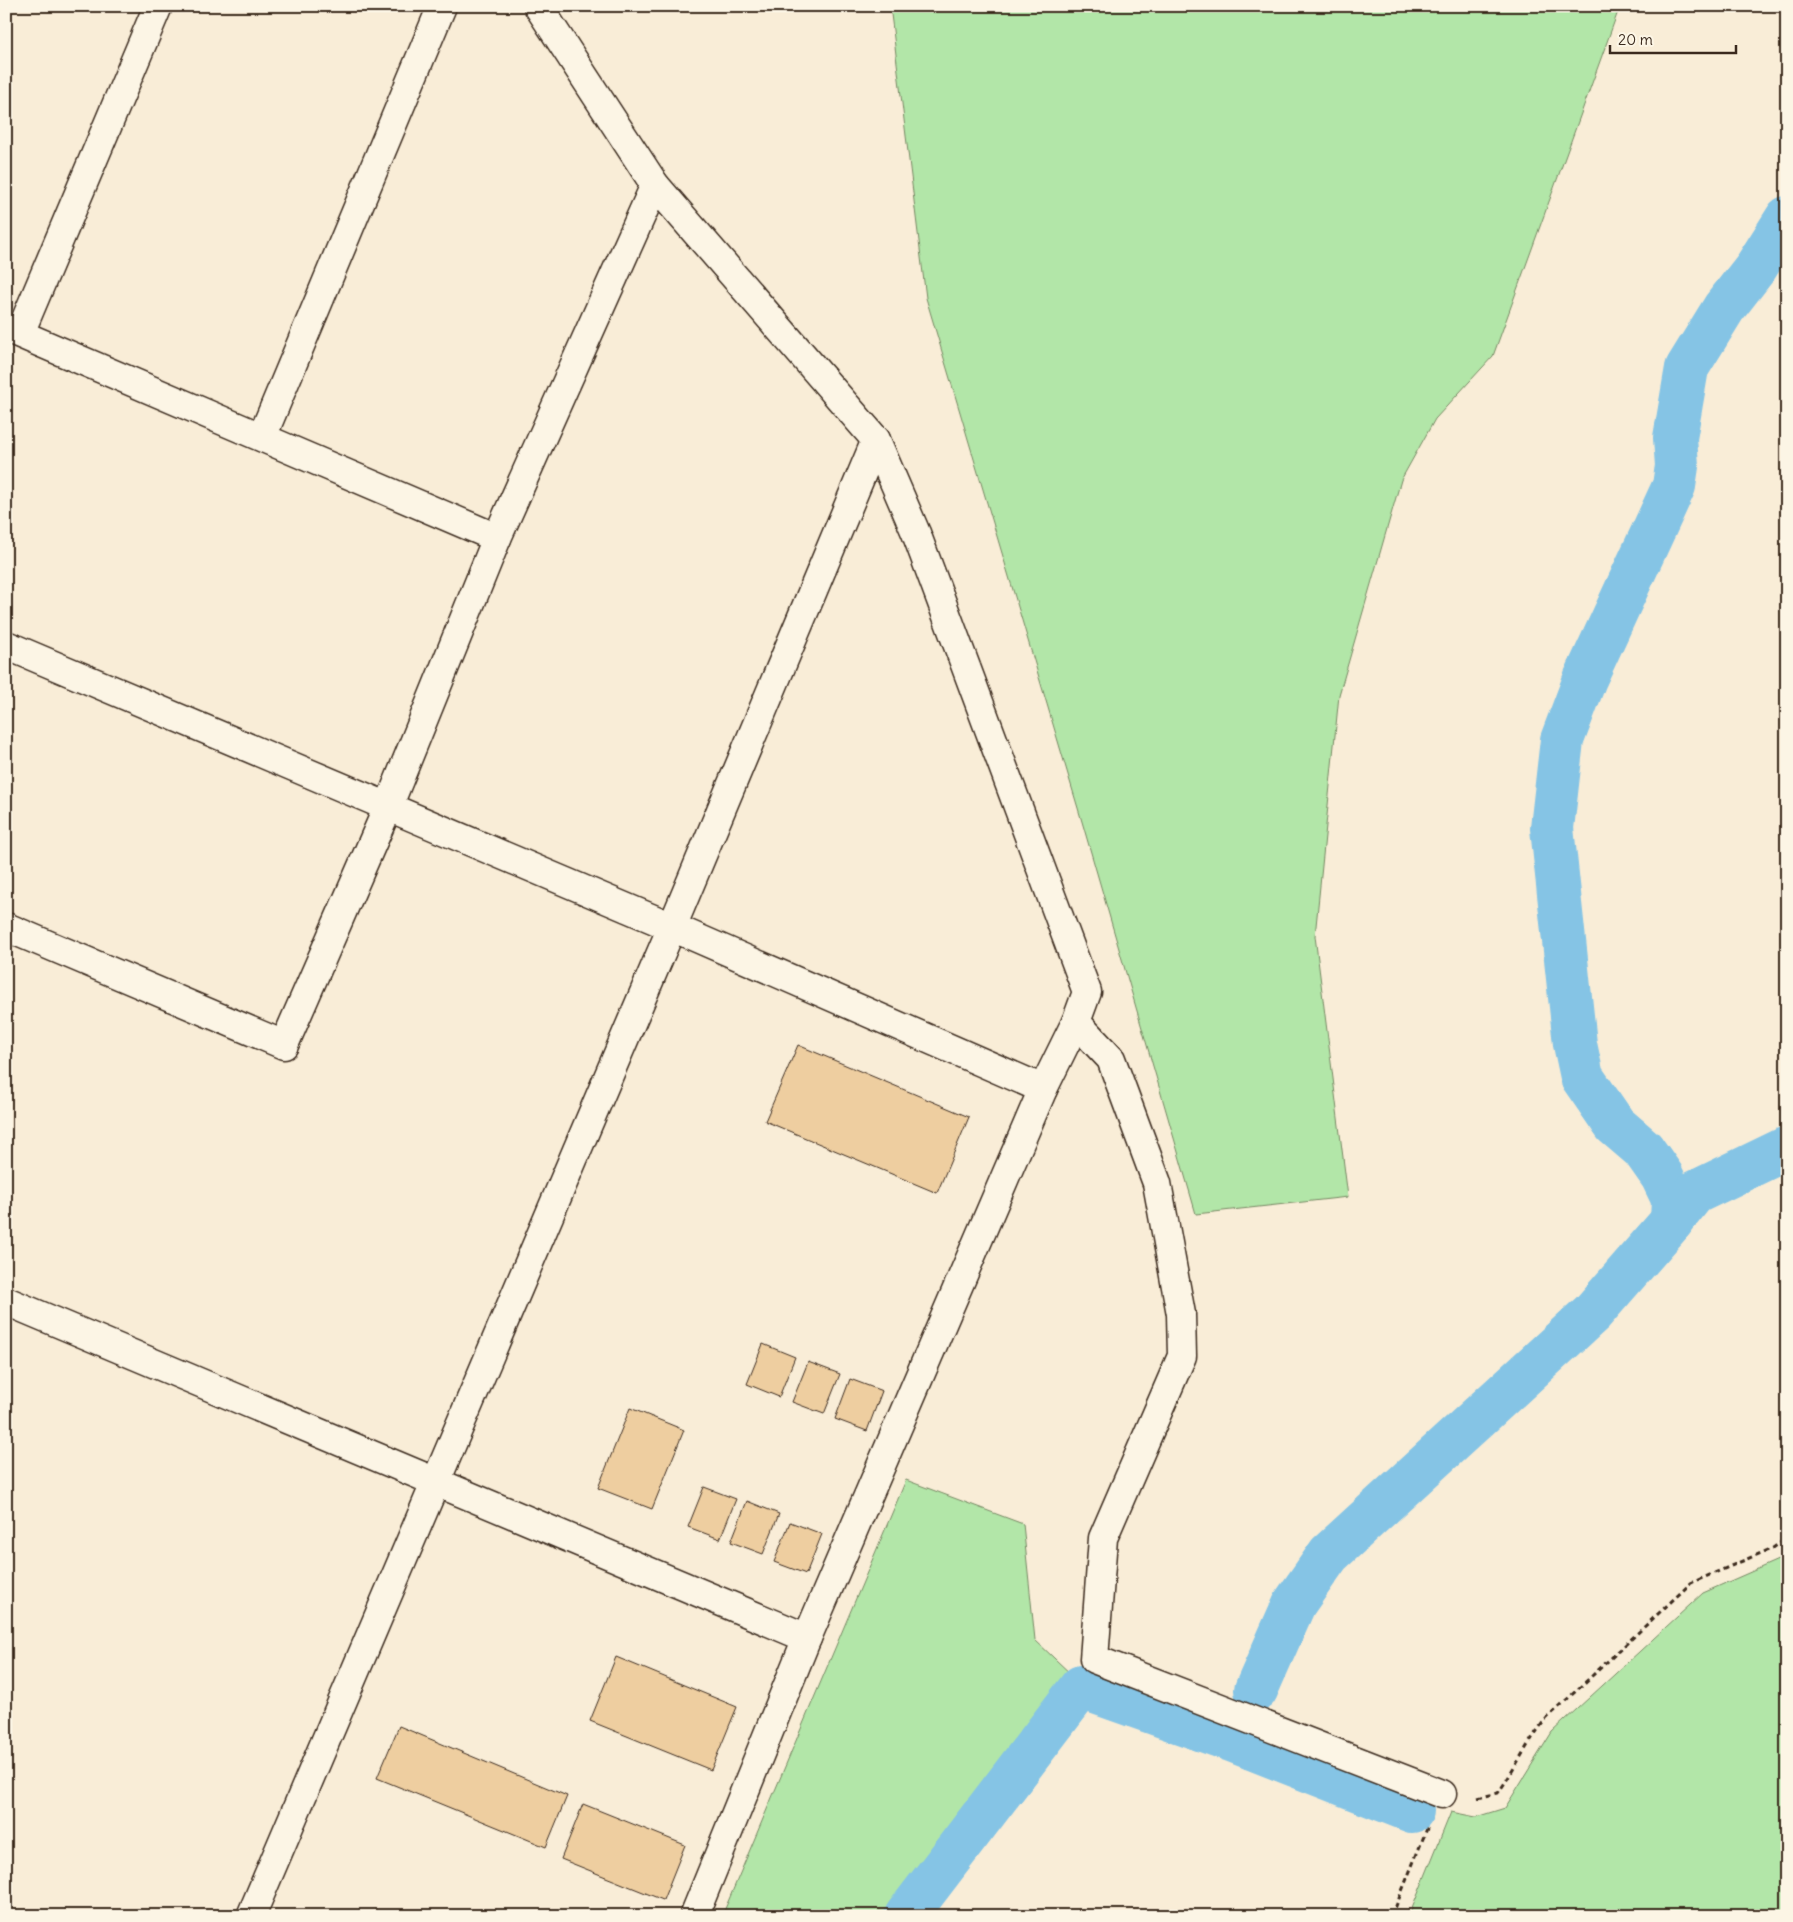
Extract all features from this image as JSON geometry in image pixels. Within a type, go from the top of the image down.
[{"type":"street","points":[[158,6],[13,331],[497,538]]},
{"type":"street","points":[[262,437],[442,6]]},
{"type":"street","points":[[538,6],[656,185],[876,440],[916,533],[1087,992],[1076,1022],[1044,1089],[807,1638],[694,1916]]},
{"type":"street","points":[[6,927],[284,1045],[388,806],[497,538],[656,185]]},
{"type":"street","points":[[251,1916],[434,1482],[672,927],[876,440]]},
{"type":"street","points":[[6,645],[672,927],[1044,1089]]},
{"type":"street","points":[[1076,1022],[1110,1059],[1156,1183],[1182,1314],[1182,1356],[1103,1538],[1094,1659],[1442,1794]]},
{"type":"street","points":[[6,1301],[807,1638]]},
{"type":"path","points":[[1392,1916],[1411,1865],[1442,1794],[1470,1800],[1498,1793],[1514,1770],[1532,1736],[1545,1720],[1691,1583],[1773,1548],[1787,1538]]},
{"type":"green space","points":[[890,6],[1620,6],[1493,356],[1435,419],[1401,480],[1339,695],[1315,936],[1348,1197],[1196,1214],[1083,825],[926,298]]},
{"type":"green space","points":[[906,1480],[1023,1524],[1035,1640],[1074,1677],[892,1916],[722,1916]]},
{"type":"green space","points":[[1787,1556],[1787,1916],[1409,1916],[1451,1812],[1476,1817],[1505,1808],[1552,1732],[1703,1593]]},
{"type":"building","points":[[798,1045],[969,1117],[937,1193],[765,1121]]},
{"type":"building","points":[[763,1344],[795,1357],[779,1397],[747,1384]]},
{"type":"building","points":[[808,1362],[840,1374],[824,1414],[792,1402]]},
{"type":"building","points":[[850,1379],[882,1391],[867,1431],[835,1419]]},
{"type":"building","points":[[630,1408],[684,1430],[652,1509],[598,1488]]},
{"type":"building","points":[[704,1487],[736,1499],[720,1539],[688,1527]]},
{"type":"building","points":[[747,1501],[779,1514],[763,1554],[731,1542]]},
{"type":"building","points":[[790,1522],[822,1534],[806,1574],[774,1562]]},
{"type":"building","points":[[616,1657],[737,1707],[711,1770],[590,1721]]},
{"type":"building","points":[[399,1726],[567,1796],[546,1847],[377,1778]]},
{"type":"building","points":[[583,1804],[685,1845],[663,1900],[561,1859]]},
{"type":"waterway","points":[[1672,1221],[1673,1199],[1662,1176],[1643,1149],[1615,1125],[1582,1077],[1575,1044],[1552,828],[1562,740],[1585,679],[1674,486],[1677,466],[1675,438],[1687,368],[1724,308],[1756,267],[1787,218]]},
{"type":"waterway","points":[[1256,1690],[1294,1604],[1329,1554],[1592,1313],[1694,1193],[1787,1148]]},
{"type":"waterway","points":[[906,1916],[1081,1687],[1234,1741],[1412,1811]]}]
